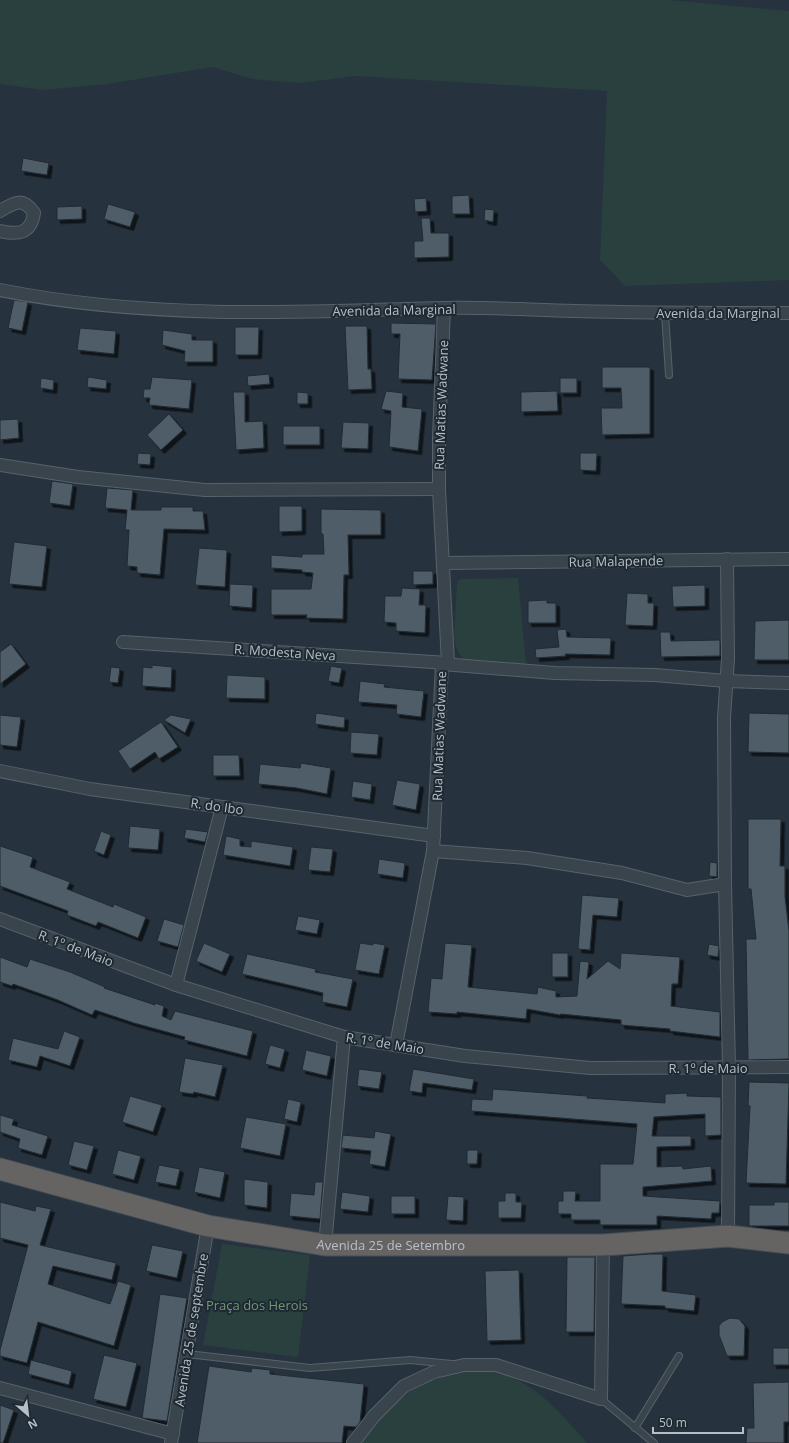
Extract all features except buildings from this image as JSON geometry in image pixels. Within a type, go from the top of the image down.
[{"type":"highway","name":"Avenida 25 de Setembro","points":[[0,1169],[208,1226],[325,1245],[603,1245],[728,1236],[789,1243]]},
{"type":"street","points":[[0,211],[19,202],[28,204],[34,213],[33,222],[28,228],[19,233],[0,230]]},
{"type":"street","name":"Avenida da Marginal","points":[[0,290],[35,297],[184,312],[306,312],[444,308],[665,314],[789,313]]},
{"type":"street","name":"Rua Matias Wadwane","points":[[396,1045],[433,851],[434,836],[445,663],[439,489],[439,438],[444,308]]},
{"type":"street","points":[[0,465],[78,477],[205,490],[439,489]]},
{"type":"street","points":[[727,559],[728,659],[724,718],[725,884],[729,1067],[728,1236]]},
{"type":"street","name":"Rua Malapende","points":[[442,563],[789,559]]},
{"type":"street","name":"R. Modesta Neva","points":[[123,642],[445,663],[555,672],[655,675],[726,681],[789,683]]},
{"type":"street","name":"R. do Ibo","points":[[0,771],[90,789],[434,836]]},
{"type":"street","points":[[176,985],[222,807]]},
{"type":"street","points":[[433,851],[527,858],[622,873],[687,890],[725,884]]},
{"type":"street","name":"R. 1º de Maio","points":[[0,919],[176,985],[344,1037],[465,1056],[590,1068],[789,1068]]},
{"type":"street","points":[[325,1245],[344,1037]]},
{"type":"street","name":"Avenida 25 de septembre","points":[[0,1388],[172,1439],[208,1226]]},
{"type":"street","points":[[353,1443],[374,1416],[404,1386],[434,1372],[464,1365],[496,1365],[601,1399],[603,1245]]},
{"type":"lane","points":[[665,314],[669,374]]},
{"type":"lane","points":[[187,1354],[310,1368],[410,1360],[464,1365]]},
{"type":"lane","points":[[635,1428],[678,1356]]},
{"type":"lane","points":[[601,1399],[654,1443]]},
{"type":"green space","points":[[0,0],[669,0],[789,11],[789,280],[625,286],[600,260],[607,91],[356,76],[299,83],[252,79],[213,67],[107,84],[43,90],[0,84]]},
{"type":"green space","points":[[518,578],[526,664],[466,662],[458,652],[454,639],[457,582],[460,579]]},
{"type":"green space","name":"Praça dos Herois","points":[[222,1244],[310,1255],[298,1357],[203,1345]]},
{"type":"green space","points":[[466,1370],[490,1371],[520,1381],[544,1398],[556,1409],[587,1443],[361,1443],[383,1414],[419,1384]]}]
